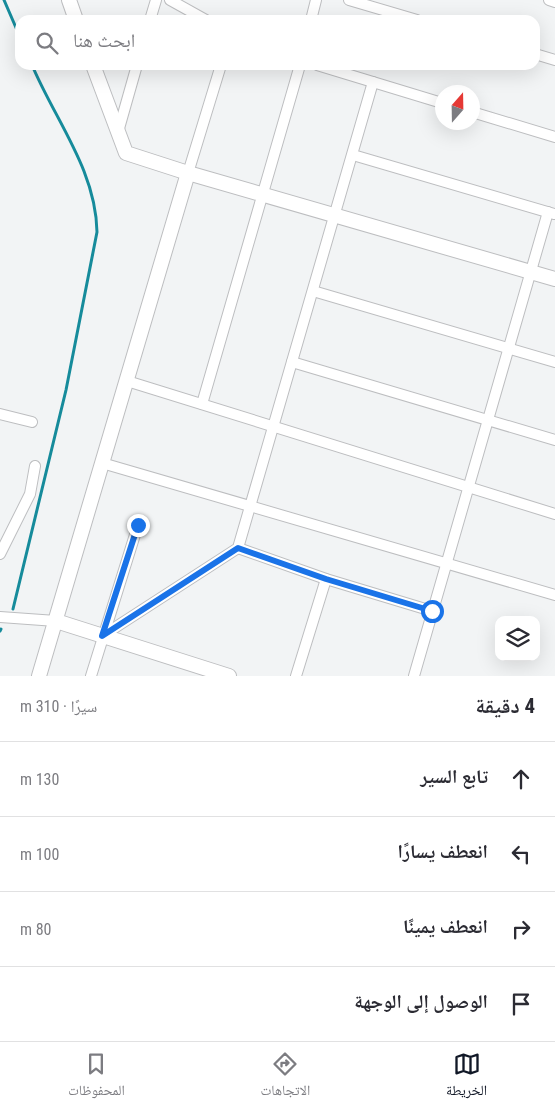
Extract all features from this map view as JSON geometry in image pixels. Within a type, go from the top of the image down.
[{"type":"street","points":[[69,0],[74,15]]},
{"type":"street","points":[[152,15],[156,0]]},
{"type":"street","points":[[170,0],[197,15]]},
{"type":"street","points":[[312,15],[316,0]]},
{"type":"street","points":[[349,0],[400,15]]},
{"type":"street","points":[[549,0],[555,2]]},
{"type":"street","points":[[540,56],[555,60]]},
{"type":"street","points":[[95,70],[126,153],[188,173],[555,279]]},
{"type":"street","points":[[118,132],[137,70]]},
{"type":"street","points":[[40,676],[219,70]]},
{"type":"street","points":[[202,404],[299,70]]},
{"type":"street","points":[[334,70],[435,101]]},
{"type":"street","points":[[102,636],[238,548],[374,82]]},
{"type":"street","points":[[480,114],[555,137]]},
{"type":"street","points":[[353,155],[552,213],[530,272],[414,676]]},
{"type":"street","points":[[313,291],[555,362]]},
{"type":"street","points":[[292,362],[555,440]]},
{"type":"street","points":[[127,381],[468,489],[555,514]]},
{"type":"street","points":[[0,414],[32,422]]},
{"type":"street","points":[[102,463],[555,595]]},
{"type":"street","points":[[0,554],[3,543],[30,494],[35,466]]},
{"type":"street","points":[[91,676],[138,525]]},
{"type":"street","points":[[238,548],[326,579],[432,611]]},
{"type":"street","points":[[296,676],[326,579]]},
{"type":"street","points":[[0,617],[56,621],[229,676]]},
{"type":"waterway","points":[[4,0],[15,25]]},
{"type":"waterway","points":[[13,609],[66,390],[97,232],[95,209],[90,187],[82,166],[34,70]]},
{"type":"route","points":[[138,525],[102,636],[238,548],[326,579],[432,611]]}]
